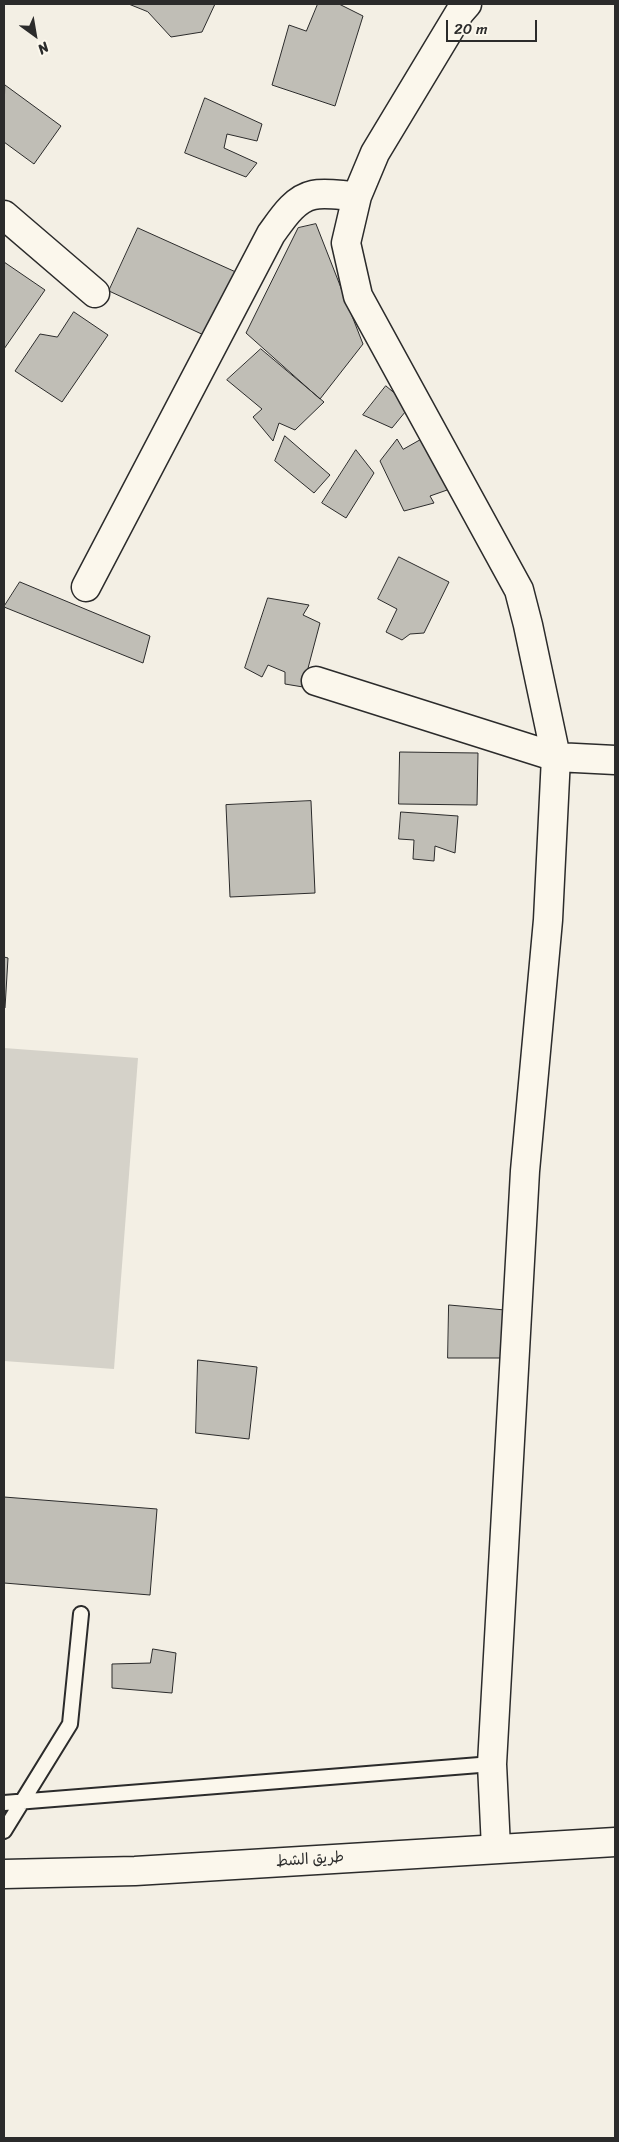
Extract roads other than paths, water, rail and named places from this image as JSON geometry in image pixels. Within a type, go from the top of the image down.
[{"type":"street","points":[[467,4],[460,12],[375,153],[357,196],[346,243],[358,296],[519,590],[556,757],[548,920],[525,1172],[492,1764],[496,1848]]},
{"type":"street","points":[[86,587],[271,234],[288,210],[302,199],[314,194],[357,196]]},
{"type":"street","points":[[4,215],[95,293]]},
{"type":"street","points":[[316,680],[556,757],[615,760]]},
{"type":"street","name":"طريق الشط","points":[[4,1874],[135,1871],[615,1842]]},
{"type":"lane","points":[[4,1831],[70,1724],[81,1614]]},
{"type":"lane","points":[[4,1803],[492,1764]]}]
